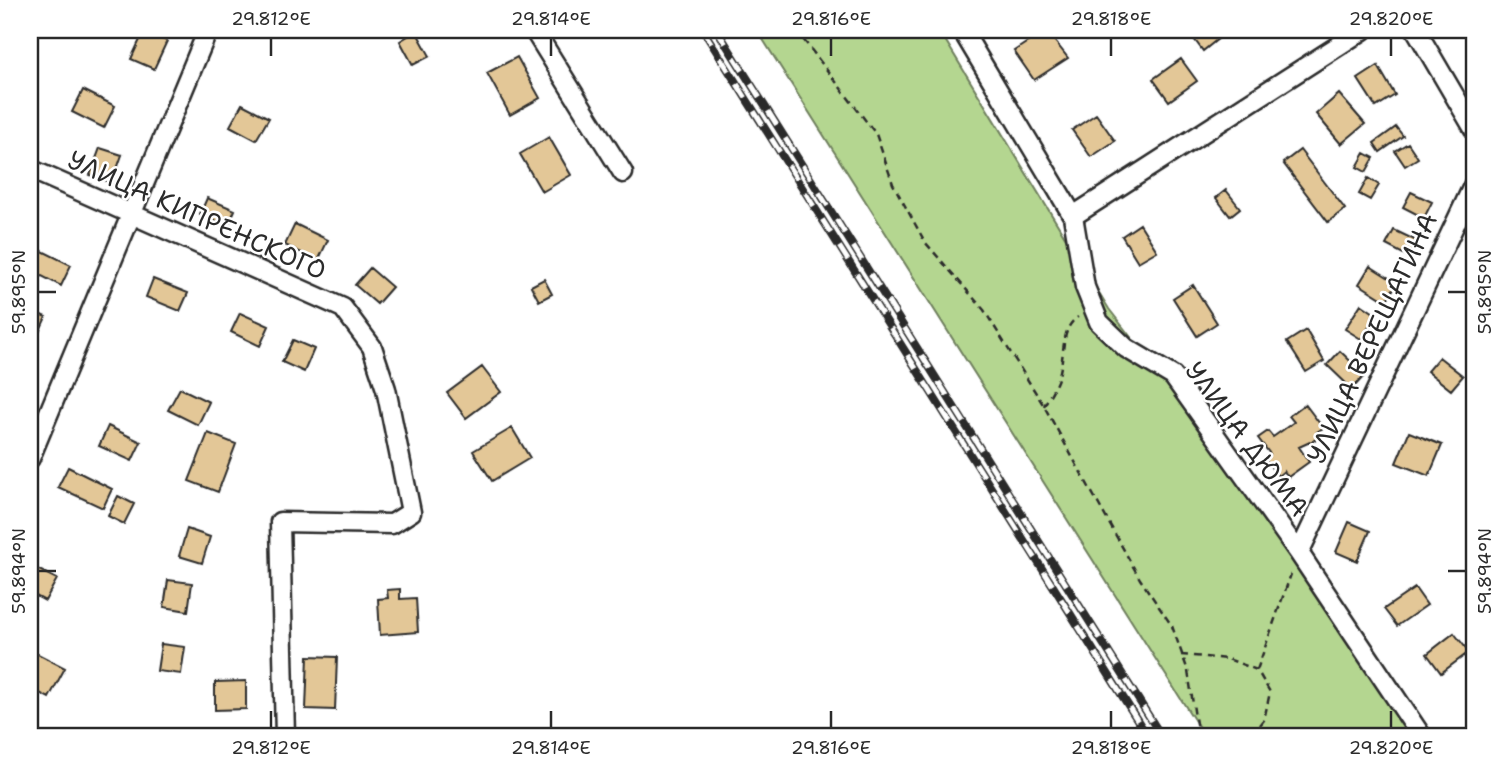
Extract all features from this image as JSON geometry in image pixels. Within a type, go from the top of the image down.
[{"type":"street","points":[[30,458],[208,30]]},
{"type":"street","points":[[534,30],[623,173]]},
{"type":"street","name":"УЛИЦА ДЮМА","points":[[962,30],[1073,216],[1086,287],[1099,322],[1126,348],[1173,376],[1299,553],[1422,737]]},
{"type":"street","points":[[1073,216],[1363,30]]},
{"type":"street","points":[[1416,30],[1474,129]]},
{"type":"street","name":"УЛИЦА КИПРЕНСКОГО","points":[[30,169],[343,308],[372,347],[386,390],[411,512],[392,524],[280,522],[285,737]]},
{"type":"street","name":"УЛИЦА ВЕРЕЩАГИНА","points":[[1299,553],[1474,184]]},
{"type":"path","points":[[796,30],[876,134],[893,184],[925,242],[984,310],[1044,406],[1140,579],[1172,626],[1188,671],[1198,737]]},
{"type":"path","points":[[1044,406],[1058,378],[1064,340],[1071,321],[1094,308]]},
{"type":"path","points":[[1257,670],[1299,553]]},
{"type":"path","points":[[1181,655],[1228,659],[1257,670],[1270,692],[1264,720],[1251,737]]},
{"type":"green space","points":[[757,30],[939,30],[1109,309],[1351,619],[1418,737],[1205,737]]},
{"type":"building","points":[[1046,30],[1068,58],[1034,80],[1014,51]]},
{"type":"building","points":[[1198,30],[1229,30],[1203,51],[1191,35]]},
{"type":"building","points":[[144,31],[167,41],[154,69],[131,59]]},
{"type":"building","points":[[416,31],[430,56],[413,65],[400,41]]},
{"type":"building","points":[[517,57],[540,98],[510,115],[487,73]]},
{"type":"building","points":[[1181,59],[1197,81],[1169,101],[1153,79]]},
{"type":"building","points":[[1378,66],[1395,95],[1376,107],[1358,79]]},
{"type":"building","points":[[83,90],[115,106],[104,128],[72,112]]},
{"type":"building","points":[[1339,94],[1365,124],[1341,144],[1316,114]]},
{"type":"building","points":[[242,104],[269,118],[256,140],[230,126]]},
{"type":"building","points":[[1096,114],[1115,141],[1091,157],[1072,130]]},
{"type":"building","points":[[1396,127],[1403,136],[1380,152],[1374,143]]},
{"type":"building","points":[[549,137],[571,175],[542,192],[520,154]]},
{"type":"building","points":[[1408,143],[1418,158],[1405,166],[1395,151]]},
{"type":"building","points":[[100,148],[122,155],[112,183],[90,175]]},
{"type":"building","points":[[1300,150],[1345,209],[1328,222],[1283,163]]},
{"type":"building","points":[[1365,153],[1374,158],[1366,172],[1357,167]]},
{"type":"building","points":[[1368,178],[1379,185],[1370,200],[1359,194]]},
{"type":"building","points":[[1226,190],[1240,208],[1230,216],[1216,198]]},
{"type":"building","points":[[1411,192],[1432,202],[1424,218],[1403,207]]},
{"type":"building","points":[[207,198],[235,210],[228,226],[200,214]]},
{"type":"building","points":[[295,224],[328,240],[318,261],[285,245]]},
{"type":"building","points":[[1140,224],[1157,251],[1138,262],[1122,236]]},
{"type":"building","points":[[1394,230],[1417,241],[1409,257],[1386,245]]},
{"type":"building","points":[[30,245],[71,265],[61,286],[30,270]]},
{"type":"building","points":[[1370,266],[1397,283],[1386,301],[1359,284]]},
{"type":"building","points":[[370,268],[392,287],[377,304],[355,285]]},
{"type":"building","points":[[153,279],[188,293],[180,311],[146,297]]},
{"type":"building","points":[[544,279],[552,294],[539,301],[531,286]]},
{"type":"building","points":[[1193,285],[1217,323],[1197,336],[1173,298]]},
{"type":"building","points":[[1361,304],[1377,315],[1361,339],[1345,329]]},
{"type":"building","points":[[30,310],[46,317],[37,337],[30,334]]},
{"type":"building","points":[[240,313],[269,326],[260,346],[231,332]]},
{"type":"building","points":[[1306,330],[1324,361],[1306,372],[1287,342]]},
{"type":"building","points":[[293,340],[314,349],[304,372],[282,362]]},
{"type":"building","points":[[1340,351],[1365,375],[1352,389],[1327,365]]},
{"type":"building","points":[[1439,357],[1463,376],[1451,390],[1427,371]]},
{"type":"building","points":[[482,367],[501,392],[466,418],[447,393]]},
{"type":"building","points":[[180,388],[209,402],[198,425],[168,410]]},
{"type":"building","points":[[1305,404],[1323,428],[1317,432],[1321,437],[1299,447],[1309,462],[1288,477],[1284,471],[1278,476],[1264,458],[1270,454],[1258,438],[1268,431],[1273,437],[1294,422],[1289,416]]},
{"type":"building","points":[[108,426],[141,442],[132,461],[99,446]]},
{"type":"building","points":[[512,428],[530,458],[492,481],[473,451]]},
{"type":"building","points":[[1409,432],[1442,445],[1429,476],[1396,463]]},
{"type":"building","points":[[208,433],[236,444],[218,492],[189,481]]},
{"type":"building","points":[[68,467],[112,489],[103,508],[58,487]]},
{"type":"building","points":[[118,496],[134,504],[124,524],[108,516]]},
{"type":"building","points":[[1349,522],[1370,531],[1357,561],[1336,552]]},
{"type":"building","points":[[187,529],[210,537],[202,563],[179,556]]},
{"type":"building","points":[[33,567],[57,579],[45,601],[30,593]]},
{"type":"building","points":[[168,580],[192,583],[188,611],[164,607]]},
{"type":"building","points":[[1415,588],[1427,605],[1397,626],[1384,609]]},
{"type":"building","points":[[400,589],[400,599],[416,598],[418,632],[380,635],[378,599],[388,598],[387,590]]},
{"type":"building","points":[[1454,633],[1469,652],[1441,673],[1427,654]]},
{"type":"building","points":[[161,644],[185,647],[181,674],[157,671]]},
{"type":"building","points":[[30,650],[65,668],[49,698],[30,688]]},
{"type":"building","points":[[308,656],[337,657],[335,710],[306,709]]},
{"type":"building","points":[[246,681],[246,709],[215,710],[215,682]]},
{"type":"railway","points":[[703,30],[1148,737]]},
{"type":"railway","points":[[717,30],[1162,737]]}]
